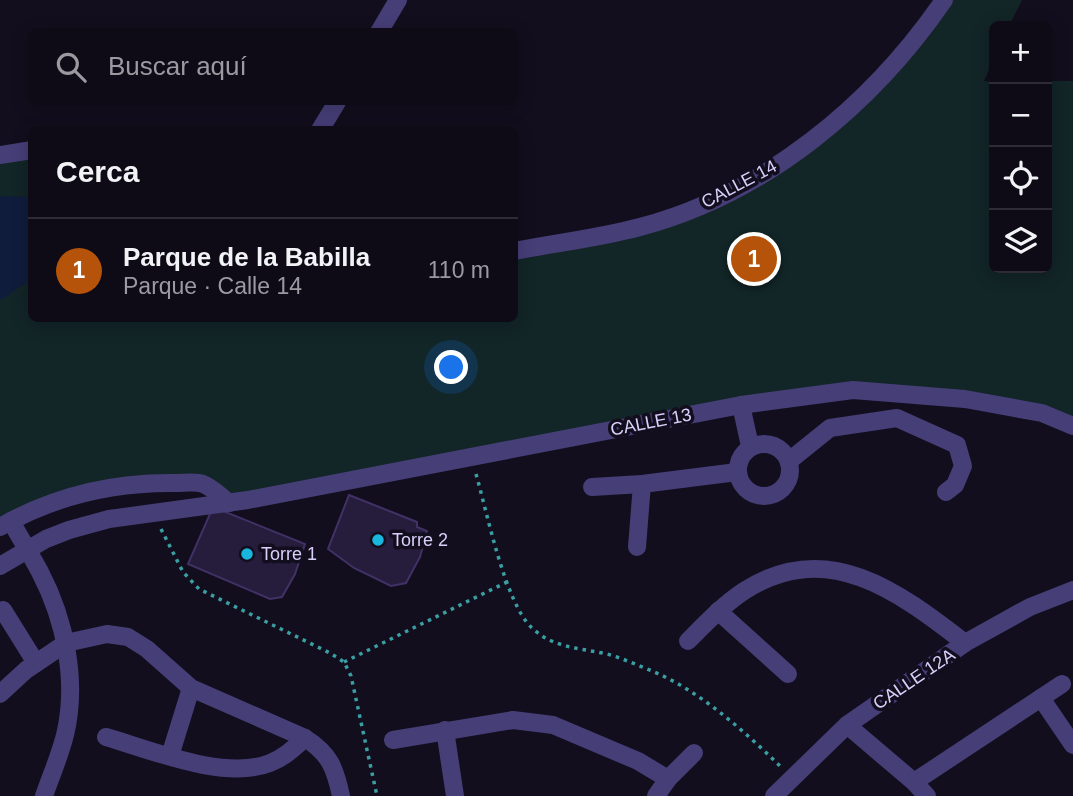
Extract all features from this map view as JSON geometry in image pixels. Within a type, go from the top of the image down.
[{"type":"street","points":[[381,28],[398,0]]},
{"type":"street","name":"CALLE 14","points":[[518,250],[640,227],[702,205],[771,170],[828,128],[881,78],[922,32],[944,0]]},
{"type":"street","points":[[322,126],[335,105]]},
{"type":"street","points":[[0,155],[28,151]]},
{"type":"street","name":"CALLE 13","points":[[0,566],[26,550],[69,530],[109,519],[229,503],[741,405],[853,390],[965,399],[1042,413],[1073,426]]},
{"type":"street","points":[[741,405],[750,446]]},
{"type":"street","points":[[789,461],[831,428],[897,418],[957,445],[963,466],[955,485],[946,492]]},
{"type":"street","points":[[765,443],[780,448],[789,461],[791,474],[786,486],[776,494],[763,497],[751,494],[741,485],[737,472],[740,458],[750,446],[765,443]]},
{"type":"street","points":[[592,487],[642,485],[737,472]]},
{"type":"street","points":[[44,796],[65,734],[70,680],[66,643],[55,603],[40,572],[5,524],[60,499],[102,488],[159,483],[202,484],[229,503]]},
{"type":"street","points":[[637,547],[642,485]]},
{"type":"street","points":[[688,640],[745,590],[784,572],[811,568],[843,570],[874,581],[965,643]]},
{"type":"street","name":"CALLE 12A","points":[[774,796],[847,724],[965,643],[1030,607],[1073,590]]},
{"type":"street","points":[[3,610],[36,663]]},
{"type":"street","points":[[718,611],[788,674]]},
{"type":"street","points":[[0,694],[36,663],[66,643],[107,634],[128,637],[147,649],[191,688],[305,737],[321,748],[335,769],[341,796]]},
{"type":"street","points":[[914,782],[1062,684]]},
{"type":"street","points":[[170,756],[191,688]]},
{"type":"street","points":[[1041,698],[1073,745]]},
{"type":"street","points":[[393,740],[513,720],[553,725],[638,761],[668,779]]},
{"type":"street","points":[[847,724],[927,796]]},
{"type":"street","points":[[445,730],[455,796]]},
{"type":"street","points":[[106,737],[170,756],[213,766],[238,768],[267,764],[288,754],[305,737]]},
{"type":"street","points":[[656,796],[668,779],[694,753]]},
{"type":"path","points":[[471,457],[515,605],[532,628],[555,644],[608,655],[655,672],[702,699],[792,777]]},
{"type":"path","points":[[154,514],[183,572],[199,589],[344,662],[351,676],[377,796]]},
{"type":"path","points":[[344,662],[507,582]]},
{"type":"green space","points":[[944,0],[1022,0],[1012,21],[989,21],[989,70],[984,81],[989,82],[989,273],[1052,273],[1052,81],[1073,81],[1073,426],[1042,413],[853,390],[248,500],[202,484],[102,488],[0,527],[0,155],[28,150],[28,322],[518,322],[518,250],[702,205],[828,128]]},
{"type":"water","points":[[0,196],[28,197],[28,283],[0,300]]},
{"type":"building","name":"Torre 2","points":[[349,495],[417,522],[417,527],[427,531],[420,557],[406,583],[391,586],[354,568],[328,549]]},
{"type":"building","name":"Torre 1","points":[[213,507],[305,544],[295,574],[282,597],[270,599],[188,564]]},
{"type":"place","name":"Parque de la Babilla","points":[[754,259]]},
{"type":"place","name":"Torre 2","points":[[378,540]]},
{"type":"place","name":"Torre 1","points":[[247,554]]}]
